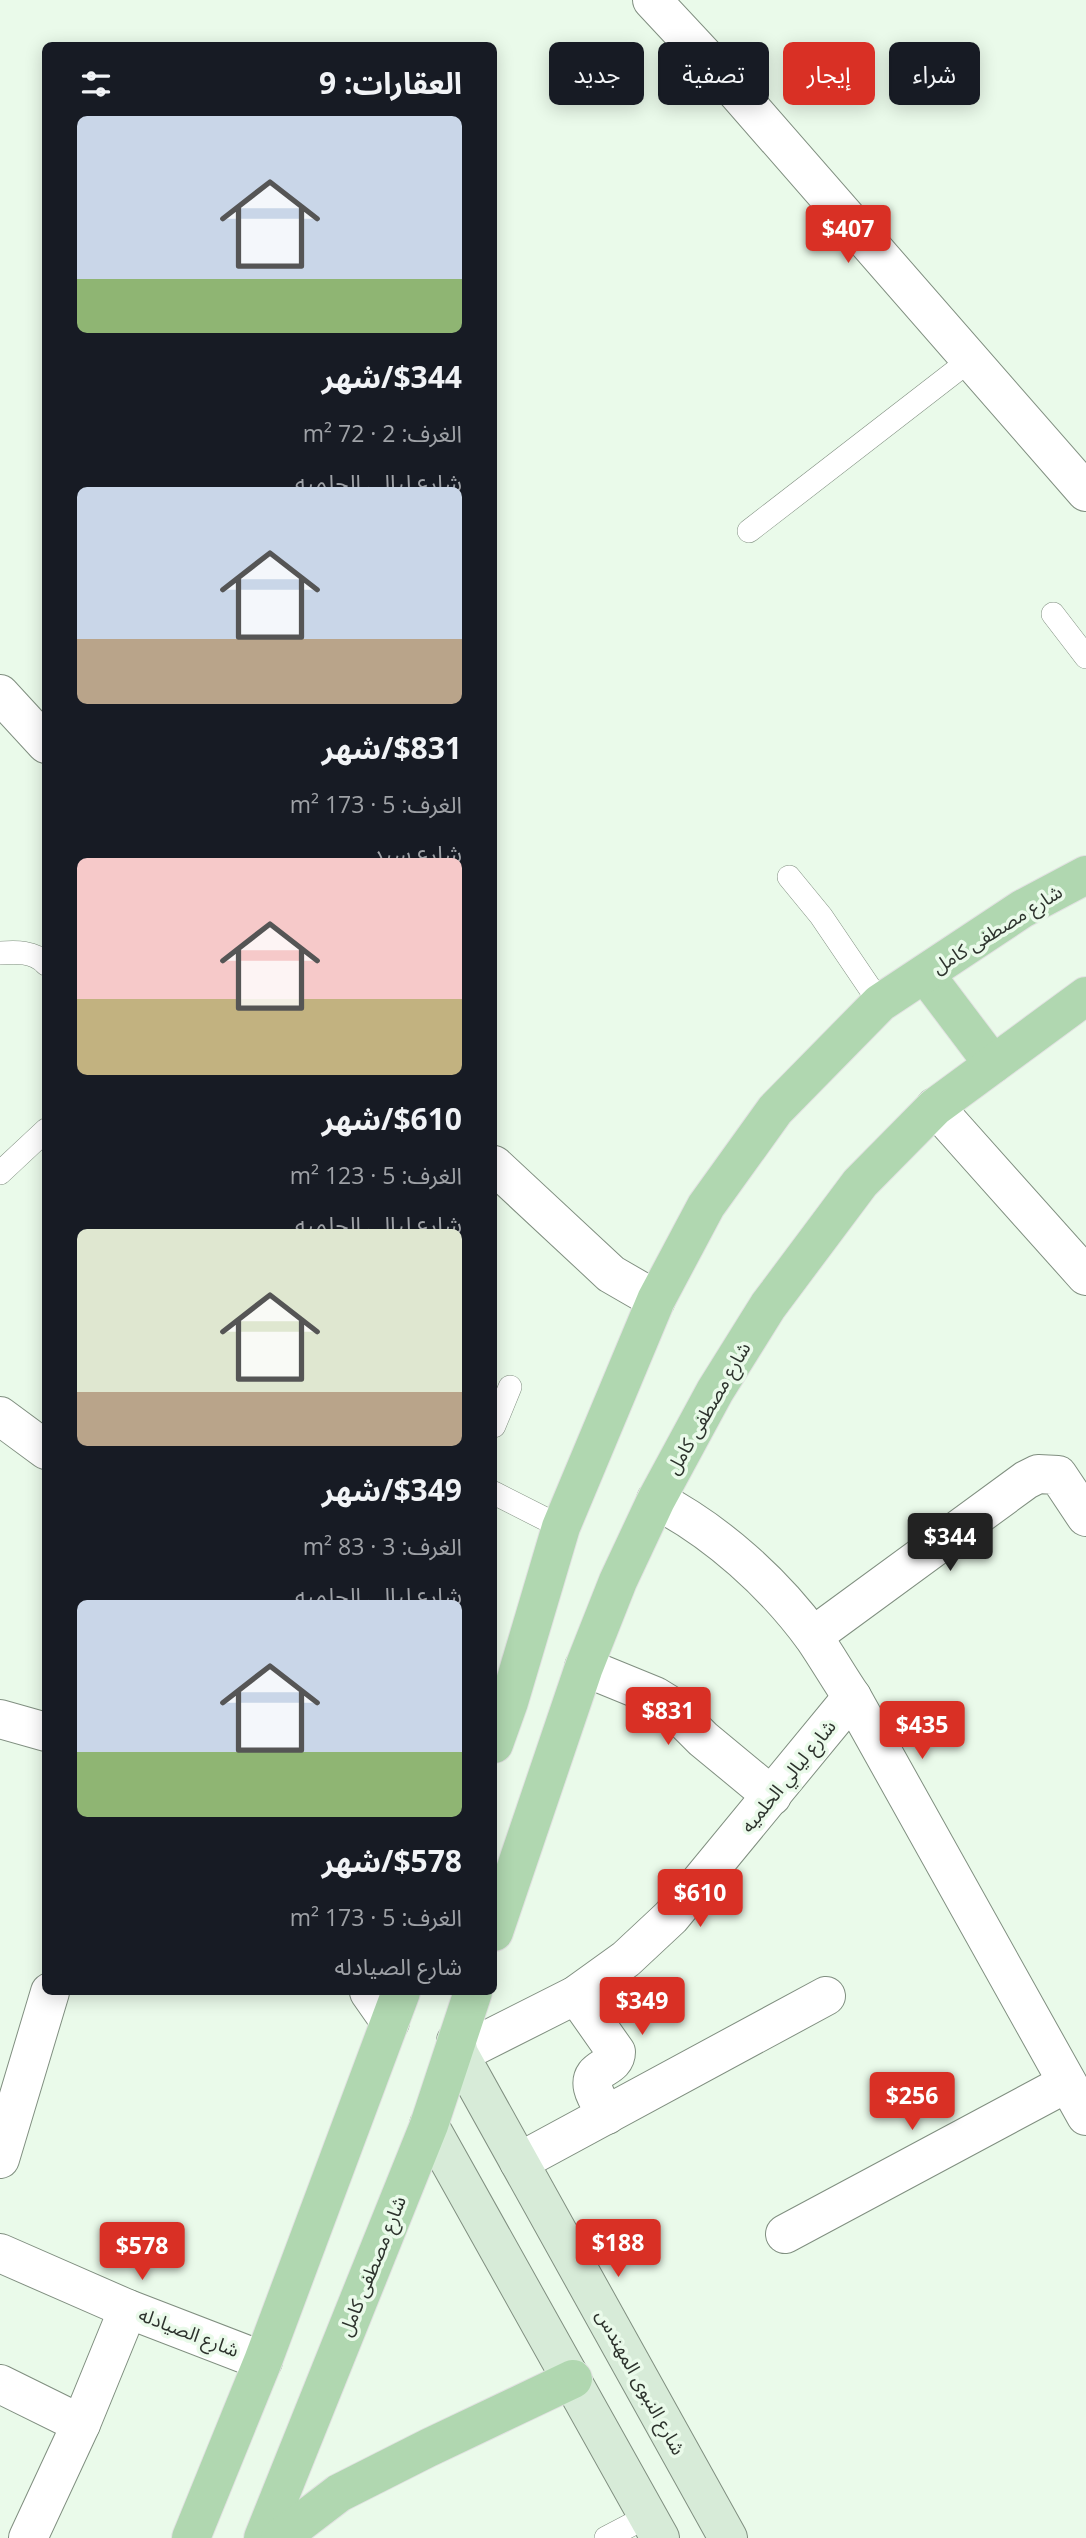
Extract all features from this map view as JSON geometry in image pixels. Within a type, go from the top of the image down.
[{"type":"main road","name":"شارع مصطفى كامل","points":[[497,1725],[501,1699],[561,1527],[656,1300],[706,1206],[775,1110],[880,1003],[1022,909],[1086,875]]},
{"type":"main road","points":[[925,974],[993,1064]]},
{"type":"main road","name":"شارع مصطفى كامل","points":[[497,1922],[584,1667],[618,1581],[656,1500],[715,1391],[768,1306],[860,1183],[935,1107],[1086,996]]},
{"type":"main road","name":"شارع مصطفى كامل","points":[[263,2538],[429,2125],[458,2047],[472,1995]]},
{"type":"main road","points":[[191,2538],[263,2361],[387,2002]]},
{"type":"main road","points":[[280,2538],[339,2493],[573,2379]]},
{"type":"street","points":[[652,0],[721,74],[1086,492]]},
{"type":"street","points":[[0,694],[42,740]]},
{"type":"street","points":[[935,1107],[1086,1276]]},
{"type":"street","points":[[497,1168],[611,1274],[656,1300]]},
{"type":"street","points":[[0,1416],[42,1447]]},
{"type":"street","points":[[813,1636],[1026,1480],[1038,1475],[1058,1475],[1086,1517]]},
{"type":"street","points":[[656,1500],[675,1510],[726,1547],[772,1589],[813,1636],[852,1697],[1086,2116]]},
{"type":"street","points":[[584,1667],[668,1704],[703,1740],[772,1796]]},
{"type":"street","name":"شارع ليالي الحلميه","points":[[458,2047],[576,1995],[626,1959],[671,1917],[852,1697]]},
{"type":"street","points":[[0,1719],[42,1731]]},
{"type":"street","points":[[0,2159],[49,1995]]},
{"type":"street","points":[[576,1995],[616,2052],[612,2063],[596,2072],[593,2078],[593,2090],[607,2115]]},
{"type":"street","points":[[519,2162],[826,1996]]},
{"type":"street","name":"شارع النبوى المهندس","points":[[458,2047],[728,2538]]},
{"type":"street","points":[[785,2234],[1067,2083]]},
{"type":"street","points":[[429,2125],[654,2527]]},
{"type":"street","name":"شارع الصيادله","points":[[0,2253],[128,2309],[263,2361]]},
{"type":"street","points":[[28,2538],[81,2424],[128,2309]]},
{"type":"street","points":[[0,2384],[81,2424]]},
{"type":"lane","points":[[750,531],[970,360]]},
{"type":"lane","points":[[1053,614],[1086,657]]},
{"type":"lane","points":[[789,877],[821,916],[880,1003]]},
{"type":"lane","points":[[0,953],[19,951],[42,960]]},
{"type":"lane","points":[[0,1173],[42,1134]]},
{"type":"lane","points":[[497,1419],[510,1387]]},
{"type":"lane","points":[[497,1495],[561,1527]]},
{"type":"lane","points":[[606,2538],[654,2527]]}]
